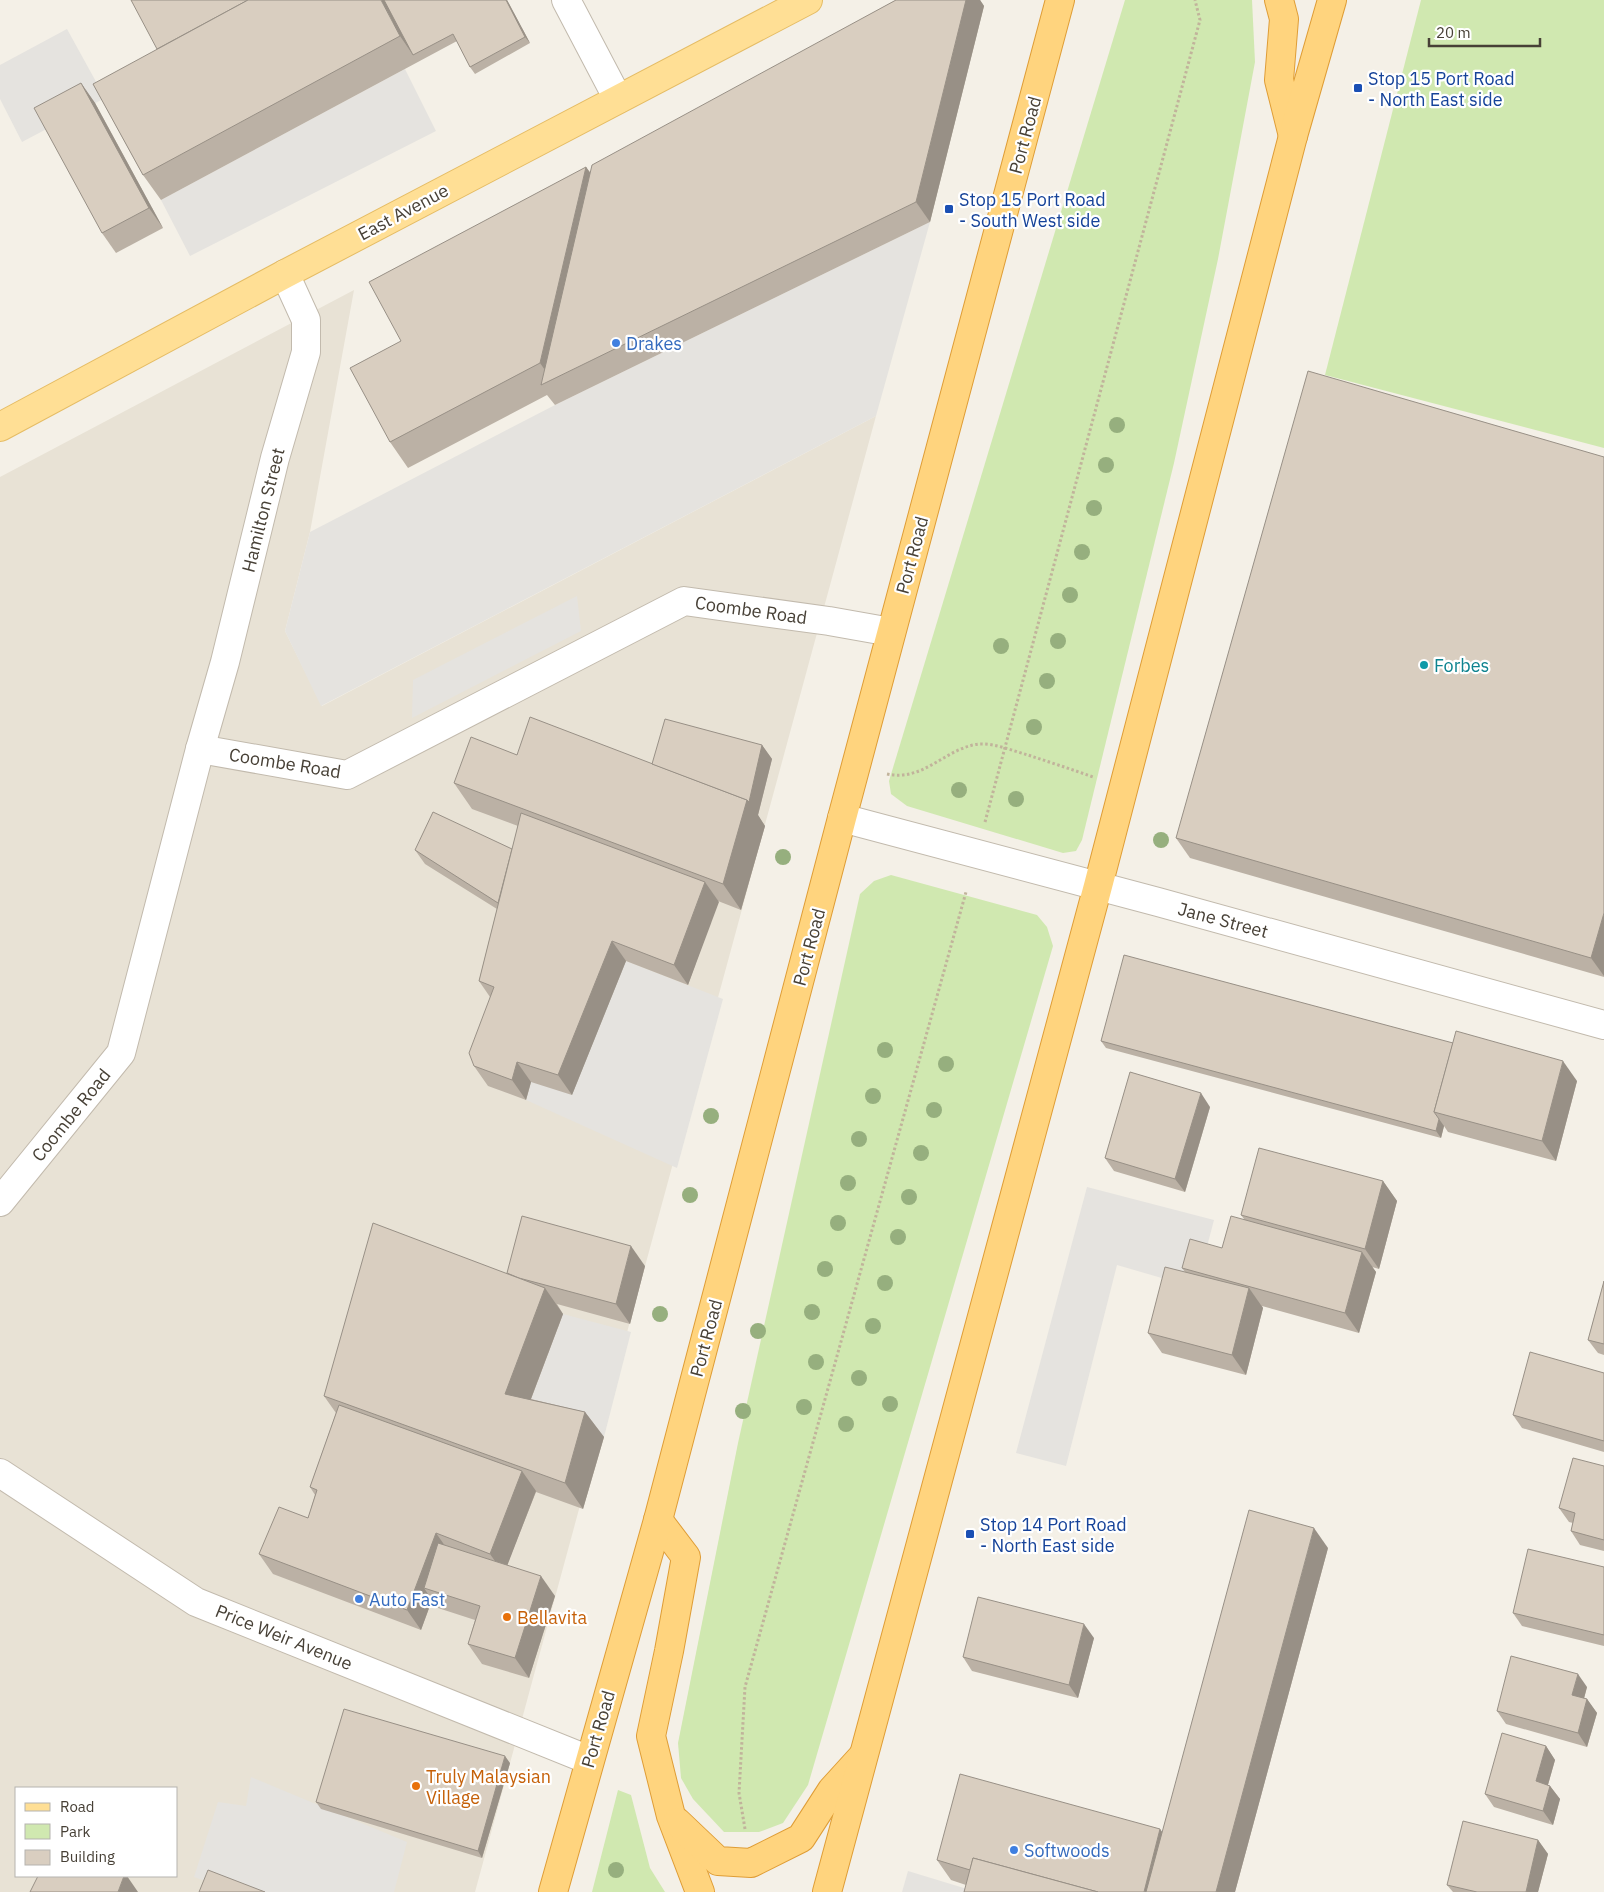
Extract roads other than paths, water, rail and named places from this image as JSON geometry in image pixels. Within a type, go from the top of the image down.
[{"type":"highway","name":"Port Road","points":[[553,1892],[658,1520],[891,632],[1060,0]]},
{"type":"highway","points":[[1279,0],[1284,19],[1279,80],[1293,136]]},
{"type":"highway","points":[[827,1892],[1098,886],[1293,136],[1332,0]]},
{"type":"highway","points":[[658,1520],[686,1557],[651,1736],[671,1816],[700,1892]]},
{"type":"highway","points":[[671,1816],[718,1861],[751,1862],[801,1838],[832,1790],[865,1754]]},
{"type":"main road","name":"East Avenue","points":[[0,427],[285,274],[808,0]]},
{"type":"street","points":[[566,0],[618,99]]},
{"type":"street","name":"Hamilton Street","points":[[200,749],[225,662],[275,458],[306,352],[306,320],[285,274]]},
{"type":"street","name":"Coombe Road","points":[[0,1202],[121,1053],[200,749],[347,775],[684,601],[829,621],[891,632]]},
{"type":"street","name":"Jane Street","points":[[842,818],[1604,1025]]},
{"type":"street","name":"Price Weir Avenue","points":[[0,1474],[196,1602],[589,1760]]},
{"type":"place","name":"Stop 15 Port Road - North East side","points":[[1358,88]]},
{"type":"place","name":"Stop 15 Port Road - South West side","points":[[949,209]]},
{"type":"place","name":"Drakes","points":[[616,343]]},
{"type":"place","name":"Forbes","points":[[1424,665]]},
{"type":"place","name":"Stop 14 Port Road - North East side","points":[[970,1534]]},
{"type":"place","name":"Auto Fast","points":[[359,1599]]},
{"type":"place","name":"Bellavita","points":[[507,1617]]},
{"type":"place","name":"Truly Malaysian Village","points":[[416,1786]]},
{"type":"place","name":"Softwoods","points":[[1014,1850]]}]
